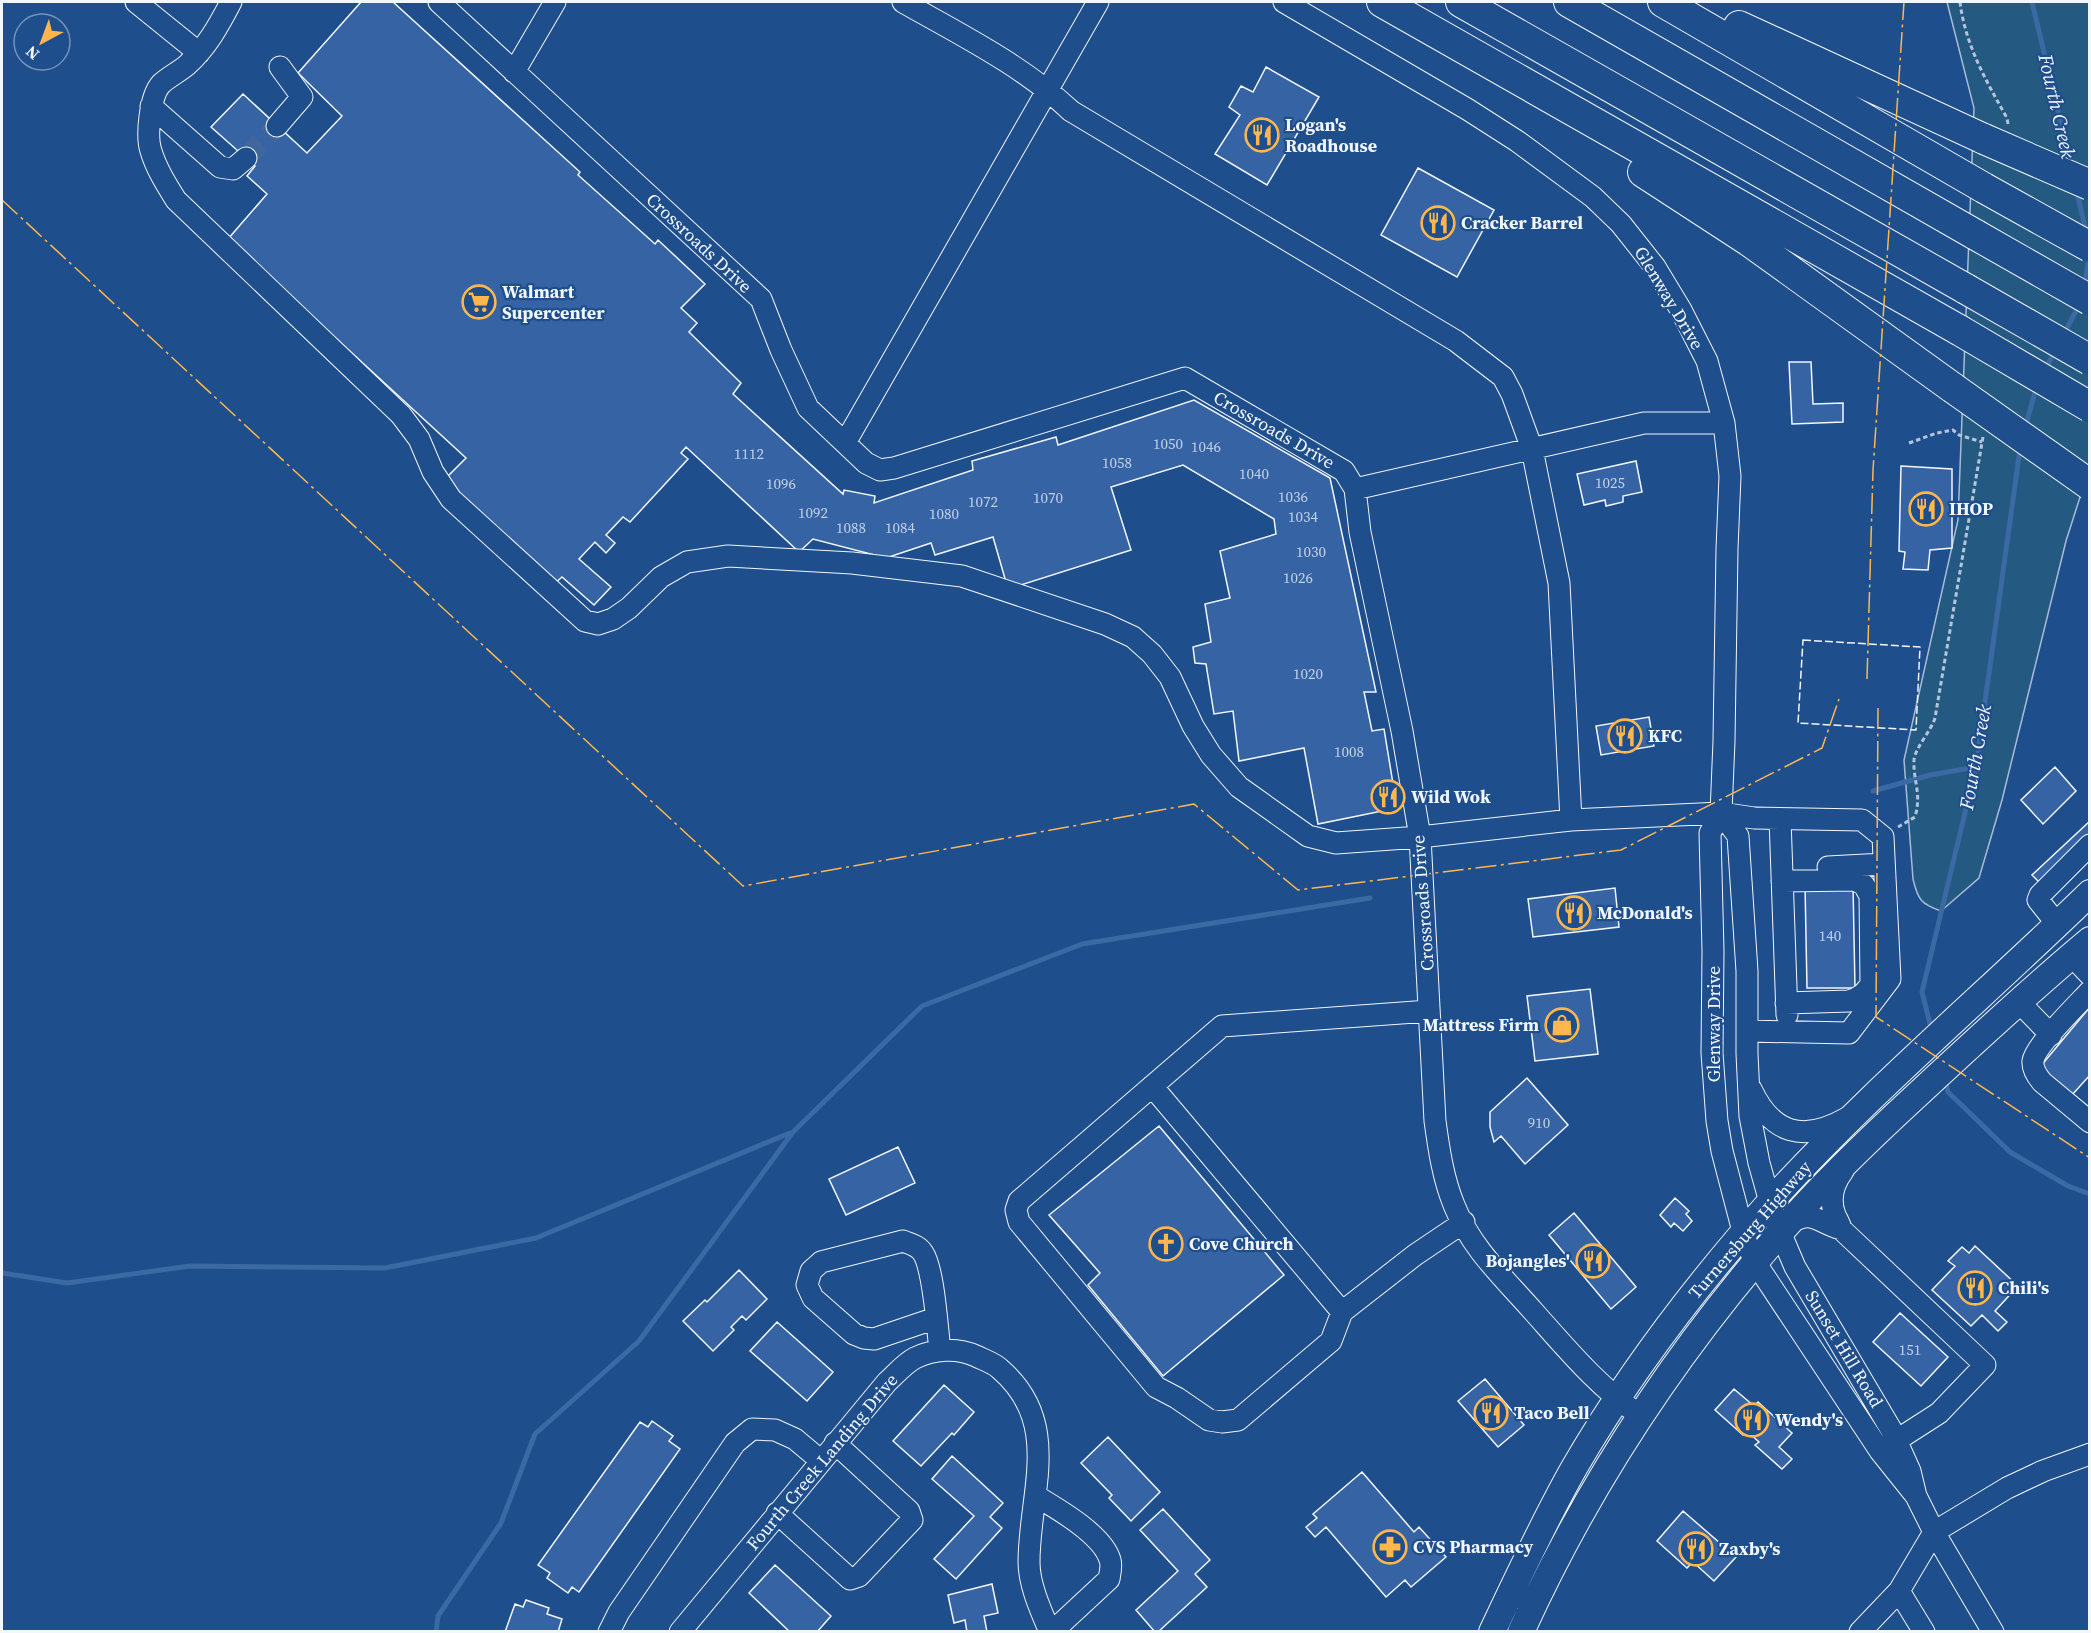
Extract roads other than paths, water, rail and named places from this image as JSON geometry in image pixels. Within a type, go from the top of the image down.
[{"type":"highway","points":[[1382,2],[2090,407]]},
{"type":"highway","points":[[1461,2],[2090,360]]},
{"type":"highway","points":[[1569,2],[2090,300]]},
{"type":"highway","points":[[1663,2],[2090,248]]},
{"type":"highway","points":[[1687,2],[1984,139],[2090,185]]},
{"type":"highway","points":[[1428,28],[1749,241],[2090,485]]},
{"type":"main road","name":"Turnersburg Highway","points":[[1492,1632],[1568,1480],[1618,1400],[1683,1308],[1769,1203],[1870,1102],[2090,893]]},
{"type":"main road","name":"Turnersburg Highway","points":[[1521,1632],[1583,1510],[1641,1416],[1698,1332],[1755,1262],[1781,1231],[1860,1149],[2014,1004],[2080,948]]},
{"type":"street","points":[[136,2],[199,53]]},
{"type":"street","points":[[231,2],[217,29],[199,53],[185,67],[160,84],[151,106],[149,148],[158,170],[176,200],[401,415],[419,439],[433,472],[451,499],[585,621],[597,624],[613,619],[661,577],[687,562],[728,556],[852,563],[962,576],[1105,624],[1132,637],[1152,654],[1170,677],[1193,726],[1205,745],[1239,787],[1308,836],[1336,843],[1420,837],[1571,820],[1721,813],[1754,818],[1862,820],[1883,837],[1890,979],[1849,1033],[1747,1030]]},
{"type":"street","name":"Crossroads Drive","points":[[439,2],[761,299],[781,350],[808,408],[866,463],[880,470],[894,468],[1185,378],[1344,471],[1355,489],[1360,532],[1400,723],[1420,837],[1435,1121],[1440,1161],[1455,1206],[1482,1256],[1591,1375],[1618,1400],[1641,1416]]},
{"type":"street","points":[[514,72],[555,2]]},
{"type":"street","points":[[903,2],[1028,75],[1048,89],[1071,111],[1468,349],[1503,377],[1512,394],[1532,449],[1559,583],[1571,820]]},
{"type":"street","points":[[846,443],[1098,2]]},
{"type":"street","name":"Glenway Drive","points":[[1284,2],[1467,109],[1517,141],[1593,197],[1621,224],[1655,267],[1681,310],[1707,361],[1724,423],[1730,476],[1721,813],[1710,833],[1713,951],[1712,1053],[1720,1142],[1743,1234]]},
{"type":"street","points":[[277,126],[302,97],[280,67]]},
{"type":"street","points":[[151,106],[220,167],[239,164]]},
{"type":"street","points":[[1355,489],[1644,423],[1724,423]]},
{"type":"street","name":"Glenway Drive","points":[[1721,813],[1738,836],[1747,971],[1748,1080],[1753,1135],[1769,1203]]},
{"type":"street","points":[[1780,819],[1787,1031]]},
{"type":"street","points":[[2057,924],[2038,900],[2040,895],[2090,844]]},
{"type":"street","points":[[1782,875],[1884,864]]},
{"type":"street","points":[[1782,875],[1855,880],[1864,885],[1870,896],[1871,984],[1866,992],[1858,999],[1849,1001],[1786,1003]]},
{"type":"street","points":[[2080,948],[2090,975]]},
{"type":"street","points":[[2090,991],[2050,1035],[2038,1050],[2033,1062],[2036,1074],[2090,1122]]},
{"type":"street","points":[[2014,1004],[2050,1035]]},
{"type":"street","points":[[1429,1011],[1222,1026],[1019,1201],[1016,1210],[1019,1222],[1156,1387],[1209,1420],[1222,1422],[1238,1420],[1331,1341],[1342,1312],[1415,1255],[1464,1222]]},
{"type":"street","name":"Glenway Drive","points":[[1748,1080],[1757,1101],[1766,1113],[1781,1127],[1795,1131],[1821,1130],[1838,1123],[1870,1102]]},
{"type":"street","points":[[1152,1086],[1342,1312]]},
{"type":"street","points":[[1840,1229],[1832,1204],[1834,1187],[1839,1176],[1860,1149]]},
{"type":"street","name":"Sunset Hill Road","points":[[1769,1203],[1795,1267],[1897,1440],[1910,1471],[1916,1496]]},
{"type":"street","points":[[1781,1231],[1797,1219],[1811,1217],[1820,1218],[1840,1229],[1985,1365],[1939,1413],[1897,1440]]},
{"type":"street","name":"Sunset Hill Road","points":[[1743,1234],[1755,1262],[1880,1451],[1916,1496],[1934,1532],[1993,1632]]},
{"type":"street","points":[[936,1318],[874,1339],[864,1338],[854,1334],[813,1298],[807,1286],[811,1271],[821,1262],[903,1241],[915,1245],[923,1252],[929,1268],[936,1318],[940,1350]]},
{"type":"street","name":"Fourth Creek Landing Drive","points":[[680,1632],[820,1460],[887,1382],[913,1359],[940,1350],[968,1352],[999,1368],[1020,1391],[1035,1420],[1039,1440],[1029,1565],[1034,1589],[1051,1632]]},
{"type":"street","points":[[609,1632],[619,1612],[735,1443],[752,1429],[775,1430],[795,1439],[820,1460]]},
{"type":"street","points":[[777,1513],[850,1579],[859,1576],[912,1520],[909,1511],[836,1443]]},
{"type":"street","points":[[1860,1632],[1899,1591],[1934,1532],[2007,1488],[2043,1471],[2089,1455]]},
{"type":"street","points":[[1036,1496],[1068,1515],[1102,1544],[1111,1561],[1109,1579],[1051,1632]]},
{"type":"street","points":[[1899,1591],[1924,1632]]},
{"type":"waterway","name":"Fourth Creek","points":[[2032,2],[2071,165]]},
{"type":"waterway","name":"Fourth Creek","points":[[2077,192],[2086,232]]},
{"type":"waterway","name":"Fourth Creek","points":[[2085,285],[2089,256]]},
{"type":"waterway","name":"Fourth Creek","points":[[2064,334],[2079,305]]},
{"type":"waterway","name":"Fourth Creek","points":[[2046,369],[2055,350]]},
{"type":"waterway","name":"Fourth Creek","points":[[2025,428],[2037,385]]},
{"type":"waterway","name":"Fourth Creek","points":[[1932,1032],[1922,992],[1976,767],[2020,449]]},
{"type":"waterway","points":[[1873,791],[1930,775],[1976,767]]},
{"type":"waterway","points":[[436,1632],[438,1616],[501,1523],[535,1434],[639,1341],[793,1132],[922,1006],[1082,944],[1370,898]]},
{"type":"waterway","name":"Fourth Creek","points":[[1945,1078],[1948,1092],[2010,1152],[2068,1186],[2090,1194]]},
{"type":"waterway","points":[[2,1273],[67,1283],[190,1266],[385,1268],[536,1238],[790,1133]]},
{"type":"tunnel","points":[[246,158],[277,126]]},
{"type":"place","name":"Logan's Roadhouse","points":[[1262,135]]},
{"type":"place","name":"Cracker Barrel","points":[[1438,223]]},
{"type":"place","name":"Walmart Supercenter","points":[[479,302]]},
{"type":"place","name":"IHOP","points":[[1926,509]]},
{"type":"place","name":"KFC","points":[[1625,736]]},
{"type":"place","name":"Wild Wok","points":[[1388,797]]},
{"type":"place","name":"McDonald's","points":[[1574,913]]},
{"type":"place","name":"Mattress Firm","points":[[1562,1025]]},
{"type":"place","name":"Cove Church","points":[[1166,1244]]},
{"type":"place","name":"Bojangles'","points":[[1593,1261]]},
{"type":"place","name":"Chili's","points":[[1975,1288]]},
{"type":"place","name":"Taco Bell","points":[[1491,1413]]},
{"type":"place","name":"Wendy's","points":[[1752,1420]]},
{"type":"place","name":"CVS Pharmacy","points":[[1390,1547]]},
{"type":"place","name":"Zaxby's","points":[[1696,1549]]}]
